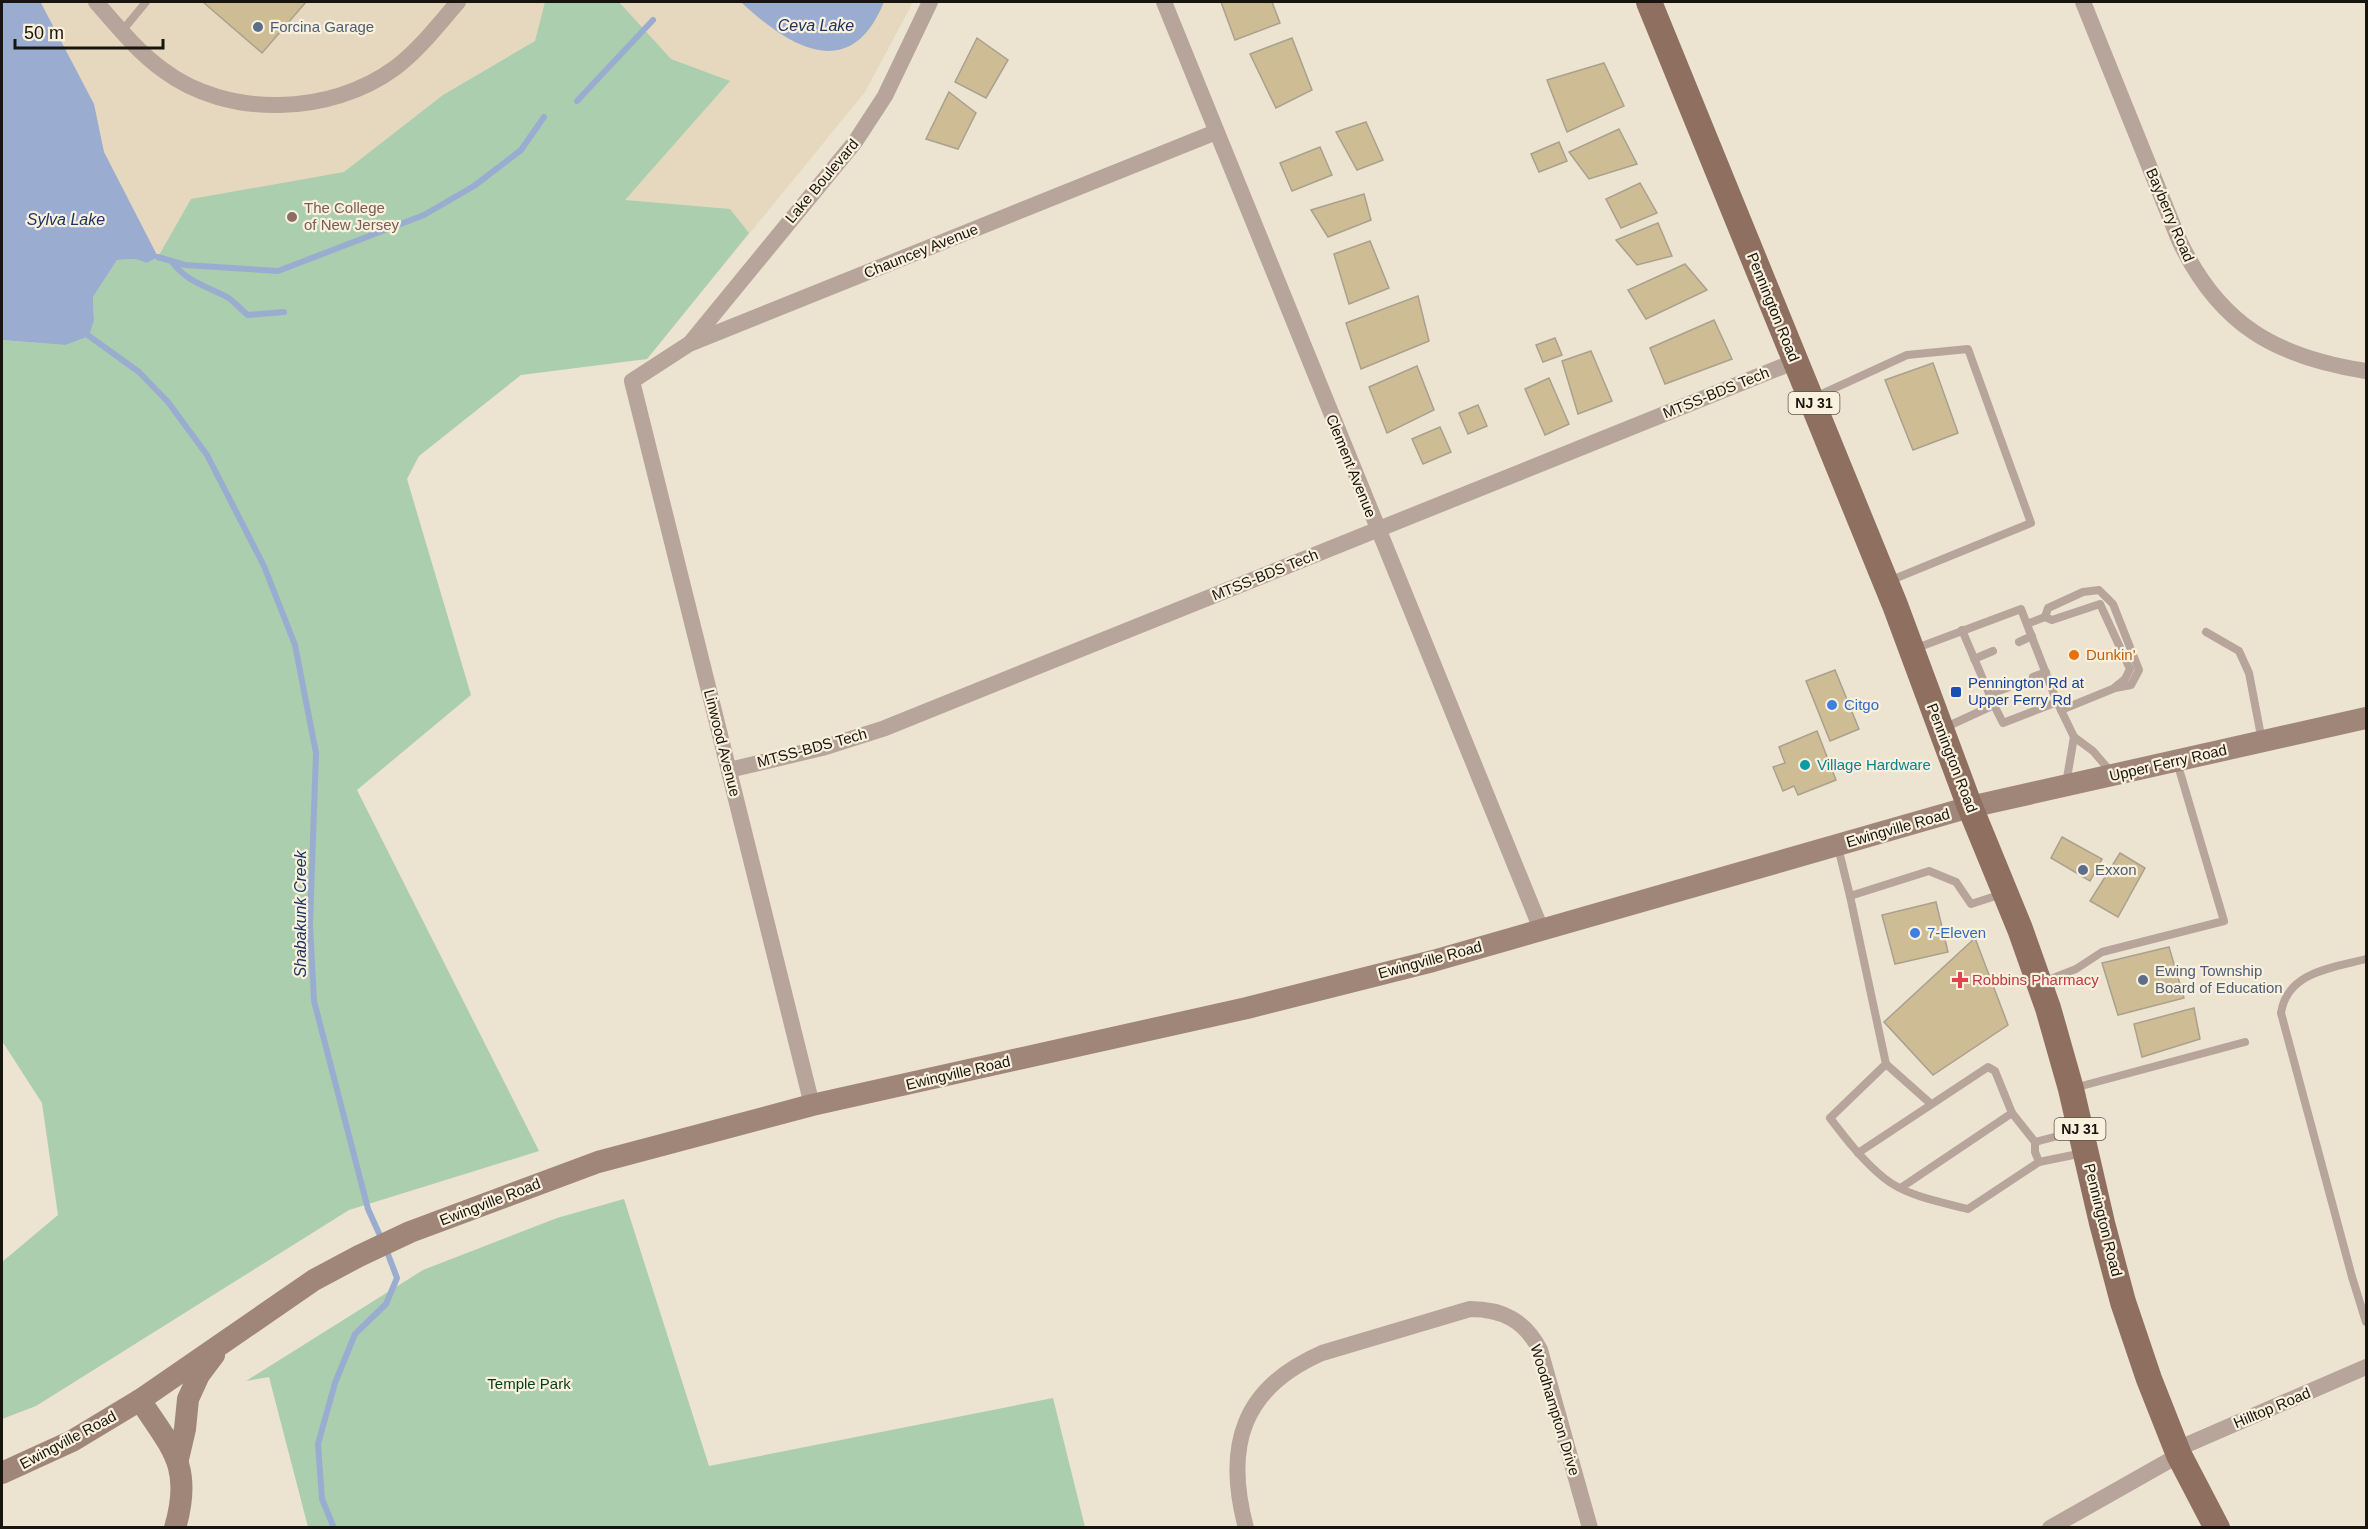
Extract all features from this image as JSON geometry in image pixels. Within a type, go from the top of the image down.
[{"type":"main road","name":"Pennington Road","points":[[1649,2],[1886,583],[1970,807],[2006,893],[2039,983],[2071,1089],[2123,1302],[2178,1452],[2217,1527]]},
{"type":"main road","name":"Upper Ferry Road","points":[[1970,807],[2367,718]]},
{"type":"main road","name":"Ewingville Road","points":[[2,1473],[72,1441],[140,1400],[314,1280],[359,1256],[410,1232],[598,1162],[812,1105],[1247,1008],[1433,961],[1970,807]]},
{"type":"main road","points":[[178,1459],[186,1429],[188,1399],[199,1375],[224,1343]]},
{"type":"main road","points":[[140,1400],[178,1459],[182,1477],[182,1502],[175,1527]]},
{"type":"street","points":[[96,2],[122,31],[164,71],[187,84],[238,101],[267,105],[294,105],[322,101],[349,93],[380,77],[416,49],[458,2]]},
{"type":"street","name":"Lake Boulevard","points":[[689,344],[855,142],[885,96],[930,2]]},
{"type":"street","name":"Clement Avenue","points":[[1164,2],[1540,929]]},
{"type":"street","name":"Bayberry Road","points":[[2083,2],[2180,240],[2193,268],[2212,296],[2236,320],[2261,338],[2288,352],[2324,363],[2367,371]]},
{"type":"street","name":"Chauncey Avenue","points":[[632,381],[689,344],[1216,132]]},
{"type":"street","name":"MTSS-BDS Tech","points":[[729,770],[822,748],[885,728],[1796,361]]},
{"type":"street","name":"Linwood Avenue","points":[[632,381],[812,1105]]},
{"type":"street","name":"Woodhampton Drive","points":[[1246,1527],[1237,1495],[1236,1466],[1239,1442],[1247,1419],[1261,1397],[1279,1377],[1300,1362],[1322,1353],[1470,1309],[1503,1312],[1518,1321],[1532,1334],[1540,1350],[1590,1527]]},
{"type":"street","name":"Hilltop Road","points":[[2050,1527],[2178,1452],[2367,1367]]},
{"type":"lane","points":[[122,31],[146,2]]},
{"type":"lane","points":[[1812,399],[1907,355],[1968,349],[2031,523],[1886,583]]},
{"type":"lane","points":[[1962,630],[2003,723],[2131,685],[2137,679],[2139,670],[2113,604],[2099,590],[2083,592],[2048,608],[2045,616],[2027,624]]},
{"type":"lane","points":[[2045,616],[2052,620],[2100,604],[2130,669],[2125,679],[2115,688]]},
{"type":"lane","points":[[1912,650],[2021,609],[2059,706],[2074,737],[2093,751],[2114,776]]},
{"type":"lane","points":[[2206,632],[2239,651],[2249,673],[2262,742]]},
{"type":"lane","points":[[2019,642],[2032,636]]},
{"type":"lane","points":[[1974,659],[1993,651]]},
{"type":"lane","points":[[2033,677],[2046,672]]},
{"type":"lane","points":[[1989,694],[2007,687]]},
{"type":"lane","points":[[1941,729],[1994,705]]},
{"type":"lane","points":[[2066,786],[2074,737]]},
{"type":"lane","points":[[2039,983],[2076,969],[2102,952],[2224,921],[2176,761]]},
{"type":"lane","points":[[1838,846],[1886,1064],[1931,1104]]},
{"type":"lane","points":[[1850,896],[1929,871],[1956,882],[1971,904],[2006,893]]},
{"type":"lane","points":[[2367,959],[2318,972],[2292,986],[2283,997],[2281,1013],[2352,1277],[2367,1322]]},
{"type":"lane","points":[[2071,1089],[2245,1042]]},
{"type":"lane","points":[[1886,1064],[1830,1118],[1858,1153],[1885,1179],[1932,1200],[1968,1209],[2039,1162],[2083,1141]]},
{"type":"lane","points":[[1858,1153],[1988,1067],[1995,1071],[2012,1113],[2035,1142],[2035,1152],[2039,1162]]},
{"type":"lane","points":[[1902,1187],[2012,1113]]},
{"type":"lane","points":[[2035,1142],[2083,1141]]},
{"type":"shaded area","name":"The College of New Jersey","points":[[2,2],[913,2],[865,92],[647,359],[2,417]]},
{"type":"green space","points":[[545,2],[619,2],[671,59],[730,81],[625,200],[730,209],[749,233],[647,359],[521,375],[419,456],[407,479],[471,695],[357,790],[539,1151],[349,1210],[36,1406],[2,1419],[2,1262],[58,1215],[42,1103],[2,1041],[2,340],[65,345],[94,320],[93,297],[117,260],[135,259],[147,263],[158,257],[191,199],[344,172],[443,95],[535,41]]},
{"type":"green space","name":"Temple Park","points":[[624,1199],[709,1466],[1053,1398],[1085,1527],[308,1527],[269,1377],[246,1381],[423,1270],[557,1218]]},
{"type":"water","name":"Sylva Lake","points":[[2,2],[41,3],[94,104],[104,152],[158,257],[147,263],[135,259],[117,260],[93,297],[94,320],[89,336],[65,345],[2,340]]},
{"type":"water","name":"Ceva Lake","points":[[741,2],[884,2],[870,28],[854,43],[836,50],[818,50],[798,44],[779,33]]},
{"type":"building","name":"Forcina Garage","points":[[203,2],[306,2],[262,53]]},
{"type":"building","points":[[1221,2],[1272,2],[1280,23],[1235,40]]},
{"type":"building","points":[[977,38],[1008,60],[986,98],[955,82]]},
{"type":"building","points":[[1292,38],[1312,90],[1276,108],[1250,54]]},
{"type":"building","points":[[1604,63],[1624,106],[1567,132],[1547,80]]},
{"type":"building","points":[[949,92],[976,113],[958,149],[926,139]]},
{"type":"building","points":[[1366,122],[1383,160],[1357,170],[1336,132]]},
{"type":"building","points":[[1619,129],[1637,164],[1589,179],[1569,152]]},
{"type":"building","points":[[1559,142],[1567,161],[1539,172],[1531,154]]},
{"type":"building","points":[[1320,147],[1332,175],[1292,191],[1280,163]]},
{"type":"building","points":[[1640,183],[1657,213],[1621,228],[1606,199]]},
{"type":"building","points":[[1364,194],[1371,220],[1328,237],[1311,210]]},
{"type":"building","points":[[1658,223],[1672,256],[1637,265],[1616,240]]},
{"type":"building","points":[[1370,241],[1389,288],[1349,304],[1334,254]]},
{"type":"building","points":[[1685,264],[1707,290],[1646,319],[1628,290]]},
{"type":"building","points":[[1418,296],[1429,341],[1361,369],[1346,323]]},
{"type":"building","points":[[1714,320],[1732,359],[1665,384],[1650,348]]},
{"type":"building","points":[[1555,338],[1562,355],[1543,362],[1536,345]]},
{"type":"building","points":[[1591,351],[1612,401],[1578,414],[1562,361]]},
{"type":"building","points":[[1933,363],[1958,433],[1913,450],[1885,380]]},
{"type":"building","points":[[1417,366],[1434,410],[1387,433],[1369,387]]},
{"type":"building","points":[[1549,378],[1569,424],[1545,435],[1525,389]]},
{"type":"building","points":[[1478,405],[1487,426],[1468,434],[1459,413]]},
{"type":"building","points":[[1440,427],[1451,452],[1423,464],[1412,439]]},
{"type":"building","name":"Citgo","points":[[1835,670],[1859,729],[1830,741],[1806,681]]},
{"type":"building","name":"Village Hardware","points":[[1817,731],[1836,780],[1798,795],[1794,786],[1783,791],[1773,767],[1785,763],[1779,747]]},
{"type":"building","name":"Exxon","points":[[2062,837],[2102,859],[2090,881],[2051,858]]},
{"type":"building","points":[[2120,853],[2145,868],[2118,917],[2090,901]]},
{"type":"building","name":"7-Eleven","points":[[1936,902],[1948,952],[1895,964],[1882,915]]},
{"type":"building","name":"Robbins Pharmacy","points":[[1975,938],[2008,1025],[1933,1075],[1884,1022]]},
{"type":"building","name":"Ewing Township Board of Education","points":[[2169,947],[2184,998],[2118,1015],[2102,963]]},
{"type":"building","points":[[2194,1008],[2200,1039],[2142,1057],[2134,1024]]},
{"type":"waterway","points":[[577,101],[653,20]]},
{"type":"waterway","points":[[158,257],[185,265],[278,271],[424,215],[474,186],[521,150],[544,117]]},
{"type":"waterway","points":[[172,262],[190,279],[227,297],[248,315],[284,312]]},
{"type":"waterway","name":"Shabakunk Creek","points":[[89,336],[139,372],[168,402],[207,455],[264,566],[295,645],[316,753],[310,925],[314,1001],[368,1209],[382,1240]]},
{"type":"waterway","name":"Shabakunk Creek","points":[[334,1528],[322,1499],[318,1444],[335,1383],[355,1334],[386,1304],[397,1278],[386,1249]]},
{"type":"place","name":"Forcina Garage","points":[[258,27]]},
{"type":"place","name":"The College of New Jersey","points":[[292,217]]},
{"type":"place","name":"Dunkin'","points":[[2074,655]]},
{"type":"place","name":"Pennington Rd at Upper Ferry Rd","points":[[1956,692]]},
{"type":"place","name":"Citgo","points":[[1832,705]]},
{"type":"place","name":"Village Hardware","points":[[1805,765]]},
{"type":"place","name":"Exxon","points":[[2083,870]]},
{"type":"place","name":"7-Eleven","points":[[1915,933]]},
{"type":"place","name":"Robbins Pharmacy","points":[[1960,980]]},
{"type":"place","name":"Ewing Township Board of Education","points":[[2143,980]]}]
